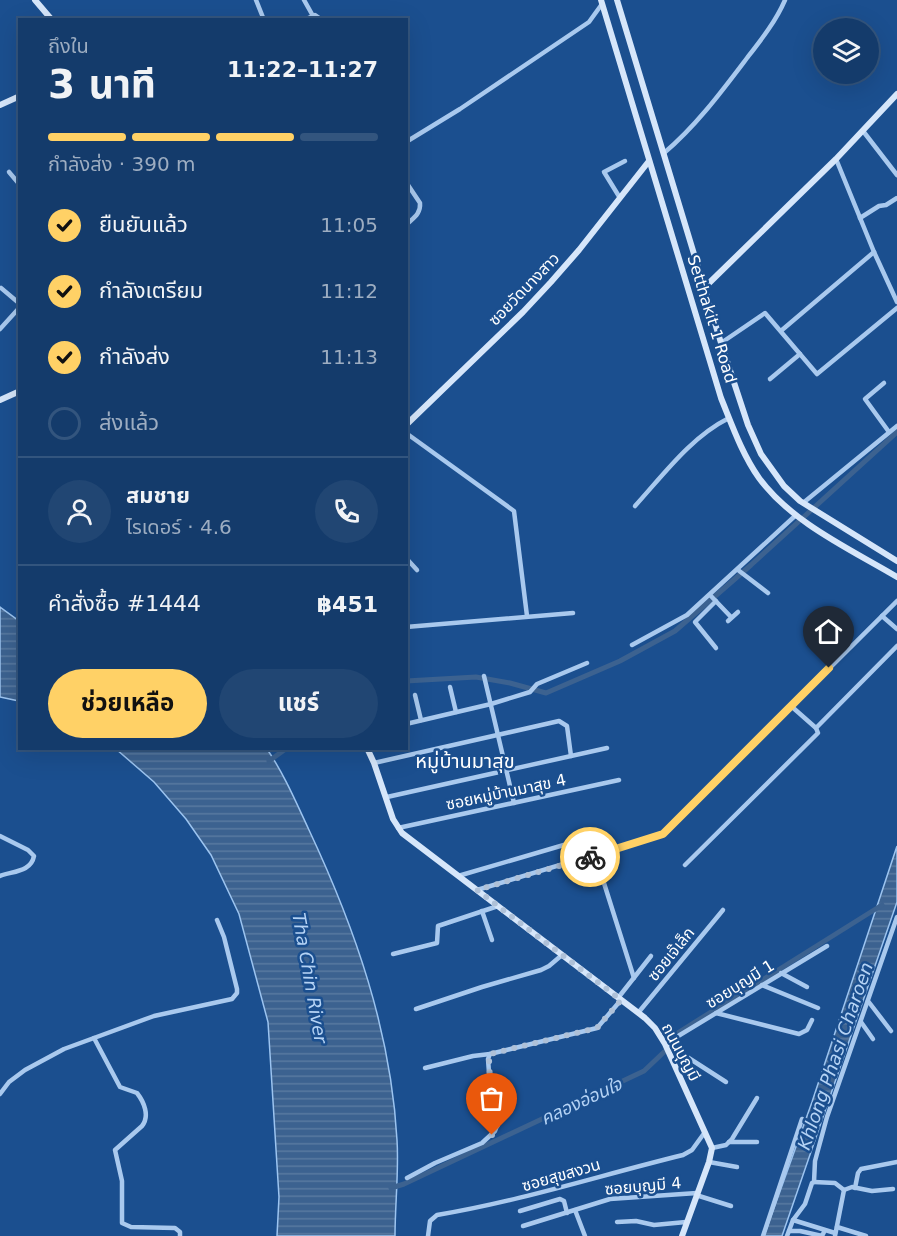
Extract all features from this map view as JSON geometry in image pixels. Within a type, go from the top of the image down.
[{"type":"main road","points":[[35,0],[50,18]]},
{"type":"main road","name":"Setthakit 1 Road","points":[[617,0],[721,343],[748,425],[761,454],[784,486],[804,503],[897,559]]},
{"type":"main road","name":"Setthakit 1 Road","points":[[602,2],[722,398],[738,438],[759,477],[774,496],[807,523],[897,578]]},
{"type":"main road","points":[[705,287],[836,159],[897,94]]},
{"type":"main road","points":[[0,105],[18,97]]},
{"type":"main road","name":"ซอยวัดนางสาว","points":[[408,423],[523,312],[579,250],[650,161]]},
{"type":"main road","points":[[675,246],[691,241]]},
{"type":"main road","points":[[0,400],[18,392]]},
{"type":"main road","points":[[815,511],[897,559]]},
{"type":"main road","points":[[807,523],[897,578]]},
{"type":"main road","name":"ถนนบุญมี","points":[[368,750],[398,828],[406,837],[656,1028],[667,1043],[712,1148]]},
{"type":"main road","points":[[682,1236],[712,1148]]},
{"type":"street","points":[[256,0],[263,18]]},
{"type":"street","points":[[304,0],[313,16]]},
{"type":"street","points":[[663,153],[678,141],[712,102],[764,35],[786,0]]},
{"type":"street","points":[[408,141],[460,109],[589,22],[602,2]]},
{"type":"street","points":[[308,18],[313,16],[320,18]]},
{"type":"street","points":[[863,131],[897,175]]},
{"type":"street","points":[[836,159],[897,302]]},
{"type":"street","points":[[620,198],[604,172],[625,161]]},
{"type":"street","points":[[9,172],[18,183]]},
{"type":"street","points":[[408,185],[420,203],[420,207],[418,214],[408,223]]},
{"type":"street","points":[[860,218],[897,198]]},
{"type":"street","points":[[782,330],[874,252]]},
{"type":"street","points":[[1,288],[18,304]]},
{"type":"street","points":[[0,329],[18,308]]},
{"type":"street","points":[[721,343],[763,313],[767,314],[817,374],[897,308]]},
{"type":"street","points":[[770,379],[800,354]]},
{"type":"street","points":[[884,383],[865,399],[890,432]]},
{"type":"street","points":[[635,506],[696,440],[714,425],[729,418]]},
{"type":"street","points":[[804,503],[897,426]]},
{"type":"street","points":[[408,434],[515,513],[526,616]]},
{"type":"street","points":[[632,645],[687,615],[796,515]]},
{"type":"street","points":[[408,560],[417,570]]},
{"type":"street","points":[[738,570],[768,593]]},
{"type":"street","points":[[710,595],[729,619],[738,612]]},
{"type":"street","points":[[477,890],[663,834],[897,600]]},
{"type":"street","points":[[716,601],[695,622],[716,648]]},
{"type":"street","points":[[408,627],[573,613]]},
{"type":"street","points":[[882,616],[897,629]]},
{"type":"street","points":[[816,728],[897,646]]},
{"type":"street","points":[[408,723],[491,704],[532,691],[537,684],[587,663]]},
{"type":"street","points":[[484,676],[514,803]]},
{"type":"street","points":[[450,687],[456,712]]},
{"type":"street","points":[[415,695],[421,720]]},
{"type":"street","points":[[685,865],[818,733],[816,728],[791,706]]},
{"type":"street","points":[[374,763],[563,722],[567,726],[571,756]]},
{"type":"street","points":[[387,797],[607,748]]},
{"type":"street","name":"ซอยหมู่บ้านมาสุข 4","points":[[398,828],[619,780]]},
{"type":"street","points":[[0,836],[28,850],[34,856],[32,865],[27,868],[0,876]]},
{"type":"street","points":[[458,876],[574,842]]},
{"type":"street","points":[[597,861],[634,978]]},
{"type":"street","points":[[393,954],[437,943],[438,926],[498,906]]},
{"type":"street","name":"ซอยเจ๊เล็ก","points":[[638,1013],[723,910]]},
{"type":"street","points":[[482,911],[492,940]]},
{"type":"street","points":[[788,1233],[793,1220],[805,1204],[814,1182],[815,1161],[827,1117],[897,917]]},
{"type":"street","points":[[0,1094],[9,1082],[52,1054],[154,1016],[232,999],[237,989],[224,937],[217,920]]},
{"type":"street","name":"ซอยบุญมี 1","points":[[667,1043],[827,946]]},
{"type":"street","points":[[416,1009],[541,970],[562,955]]},
{"type":"street","points":[[425,1068],[597,1028],[651,956]]},
{"type":"street","points":[[781,973],[807,987]]},
{"type":"street","points":[[762,985],[818,1008]]},
{"type":"street","points":[[868,1001],[891,1031]]},
{"type":"street","points":[[716,1013],[800,1034],[807,1030],[812,1020]]},
{"type":"street","points":[[861,1022],[873,1039]]},
{"type":"street","points":[[94,1038],[117,1083],[124,1089],[137,1093],[147,1116],[142,1126],[115,1150],[122,1181],[122,1223],[130,1227],[175,1228],[180,1232],[180,1236]]},
{"type":"street","points":[[667,1043],[726,1082]]},
{"type":"street","points":[[407,1178],[482,1143],[495,1131],[497,1125],[491,1100],[490,1054]]},
{"type":"street","points":[[729,1142],[757,1098]]},
{"type":"street","points":[[763,1236],[802,1119]]},
{"type":"street","name":"ซอยสุขสงวน","points":[[429,1236],[430,1221],[437,1215],[515,1200],[616,1171],[683,1155],[692,1150],[705,1132]]},
{"type":"street","points":[[712,1148],[729,1142],[757,1142]]},
{"type":"street","points":[[709,1162],[737,1167]]},
{"type":"street","points":[[855,1188],[861,1169],[897,1162]]},
{"type":"street","points":[[814,1182],[835,1183],[844,1190],[893,1189]]},
{"type":"street","points":[[836,1232],[844,1190]]},
{"type":"street","points":[[696,1194],[731,1206]]},
{"type":"street","name":"ซอยบุญมี 4","points":[[523,1226],[610,1199],[696,1194]]},
{"type":"street","points":[[520,1211],[562,1199],[567,1212]]},
{"type":"street","points":[[575,1210],[585,1236]]},
{"type":"street","points":[[793,1220],[836,1232],[866,1236]]},
{"type":"street","points":[[617,1222],[636,1221],[654,1225],[686,1222]]},
{"type":"street","points":[[788,1233],[800,1231],[822,1236],[824,1232]]},
{"type":"water","points":[[0,607],[18,620],[18,701],[0,697]]},
{"type":"water","name":"Tha Chin River","points":[[117,750],[268,750],[290,788],[341,904],[379,1020],[393,1099],[397,1140],[395,1236],[277,1236],[279,1197],[268,1022],[239,914],[211,855],[186,819],[154,782]]},
{"type":"water","name":"Khlong Phasi Charoen","points":[[897,846],[897,902],[782,1236],[764,1236],[812,1102]]},
{"type":"waterway","points":[[408,681],[476,677],[546,693],[620,661],[675,631],[897,432]]},
{"type":"waterway","points":[[269,761],[284,750]]},
{"type":"waterway","name":"คลองอ่อนใจ","points":[[676,1034],[882,905]]},
{"type":"waterway","name":"คลองอ่อนใจ","points":[[391,1188],[404,1184],[644,1071],[664,1052]]},
{"type":"way so far","points":[[492,1135],[497,1125],[491,1100],[490,1054],[597,1028],[621,1000],[477,890],[590,857]]},
{"type":"district","name":"หมู่บ้านมาสุข","points":[[465,761]]},
{"type":"route","points":[[590,857],[663,834],[829,668]]}]
